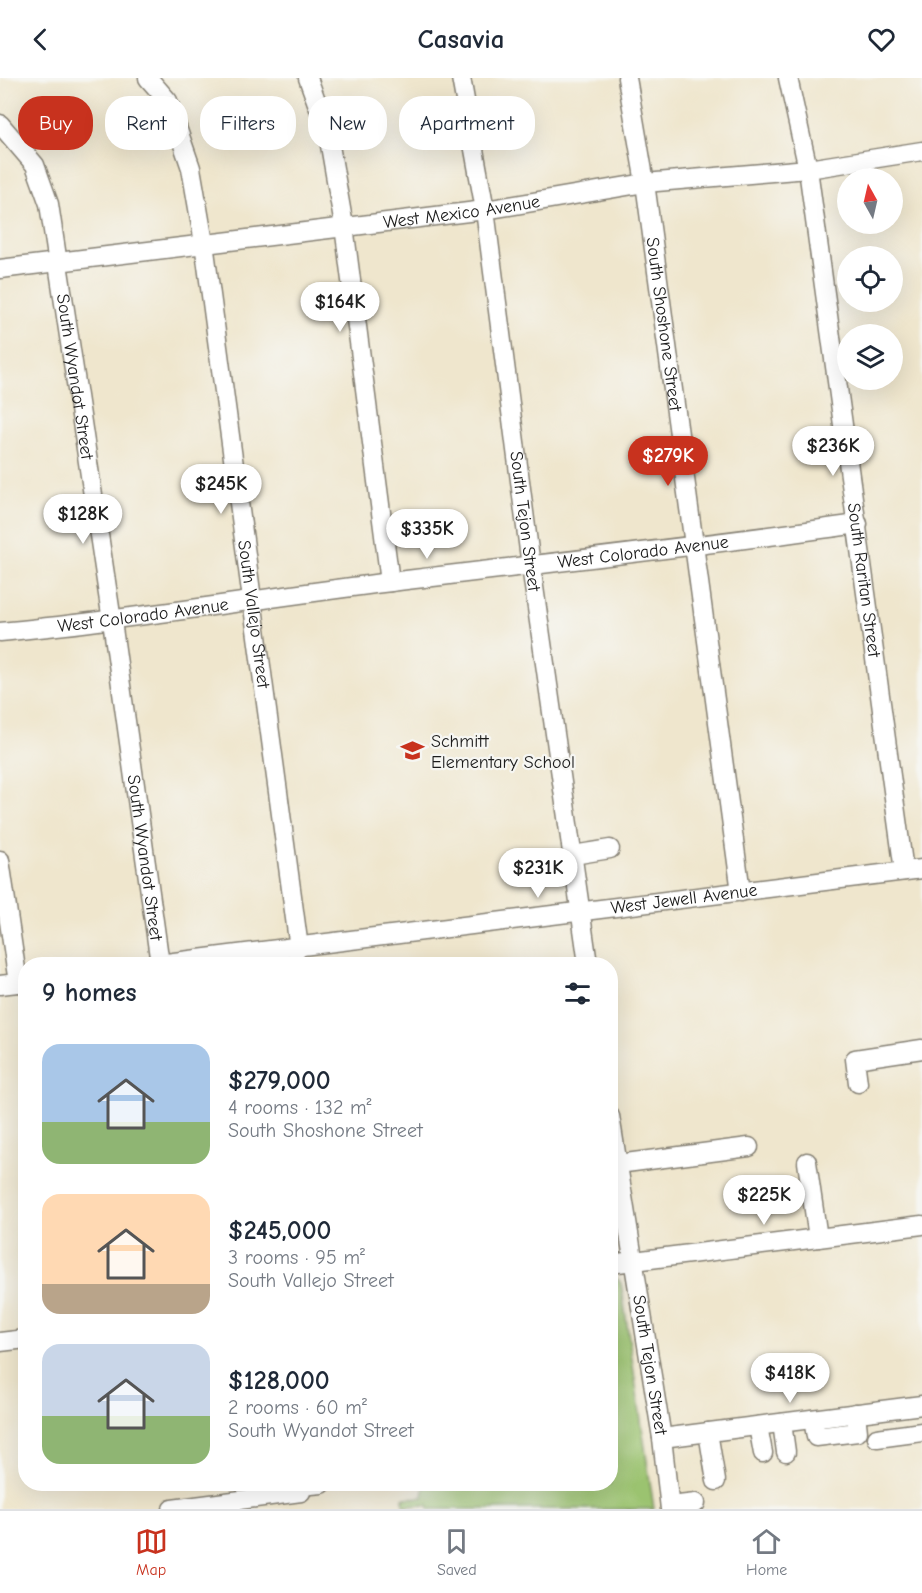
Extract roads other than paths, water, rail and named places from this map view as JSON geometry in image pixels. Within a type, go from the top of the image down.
[{"type":"street","name":"South Vallejo Street","points":[[148,78],[168,101],[191,168],[204,243],[250,602],[299,948]]},
{"type":"street","points":[[308,78],[328,134],[344,226],[390,582]]},
{"type":"street","name":"South Tejon Street","points":[[461,78],[485,210],[531,567],[587,957]]},
{"type":"street","name":"South Shoshone Street","points":[[627,78],[645,183],[741,892]]},
{"type":"street","name":"South Raritan Street","points":[[788,78],[808,169],[858,524],[913,871]]},
{"type":"street","name":"South Wyandot Street","points":[[0,124],[24,150],[43,182],[58,262],[112,621],[158,957]]},
{"type":"street","name":"West Mexico Avenue","points":[[0,269],[485,210],[645,183],[808,169],[922,151]]},
{"type":"street","name":"West Colorado Avenue","points":[[0,632],[112,621],[390,582],[694,548],[858,524]]},
{"type":"street","points":[[573,855],[610,849]]},
{"type":"street","points":[[0,860],[14,983]]},
{"type":"street","name":"West Jewell Avenue","points":[[248,957],[299,948],[913,871]]},
{"type":"street","points":[[858,1083],[855,1059],[922,1049]]},
{"type":"street","points":[[618,1164],[750,1147]]},
{"type":"street","points":[[807,1162],[818,1238]]},
{"type":"street","name":"South Tejon Street","points":[[618,1164],[662,1438],[670,1508]]},
{"type":"street","points":[[618,1263],[922,1225]]},
{"type":"street","points":[[0,1342],[18,1340]]},
{"type":"street","points":[[662,1438],[922,1405]]},
{"type":"street","points":[[782,1423],[786,1452]]},
{"type":"street","points":[[759,1426],[763,1453]]},
{"type":"street","points":[[708,1432],[716,1481]]},
{"type":"street","points":[[877,1438],[922,1432]]},
{"type":"street","points":[[172,1509],[301,1493]]},
{"type":"street","points":[[670,1508],[696,1503]]},
{"type":"place","name":"Schmitt Elementary School","points":[[413,751]]}]
